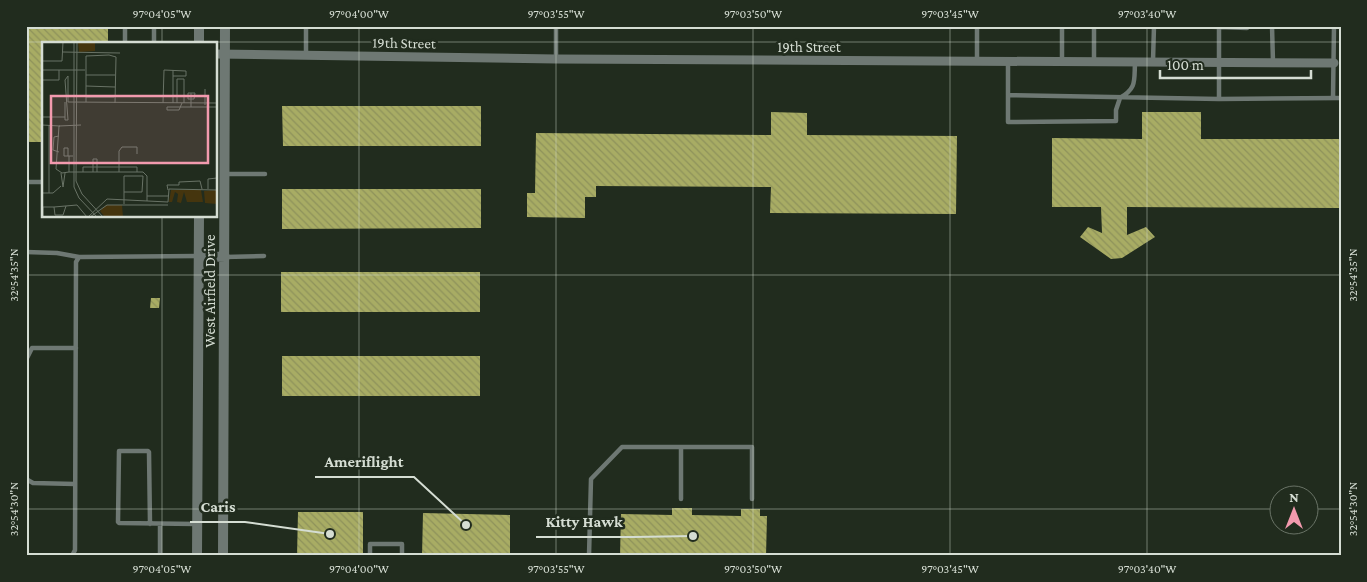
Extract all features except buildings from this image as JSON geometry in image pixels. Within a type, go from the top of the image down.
[{"type":"street","points":[[199,26],[199,42]]},
{"type":"street","name":"West Airfield Drive","points":[[223,556],[225,174],[221,54],[225,26]]},
{"type":"street","name":"19th Street","points":[[221,54],[556,59],[1337,63]]},
{"type":"street","name":"West Airfield Drive","points":[[197,556],[200,218]]},
{"type":"street","points":[[200,256],[225,256]]},
{"type":"lane","points":[[125,26],[125,42]]},
{"type":"lane","points":[[154,26],[154,42]]},
{"type":"lane","points":[[306,26],[306,55]]},
{"type":"lane","points":[[556,26],[556,59]]},
{"type":"lane","points":[[976,62],[977,26]]},
{"type":"lane","points":[[1062,26],[1062,62]]},
{"type":"lane","points":[[1094,26],[1094,62]]},
{"type":"lane","points":[[1153,63],[1154,26]]},
{"type":"lane","points":[[1190,26],[1246,28],[1246,26]]},
{"type":"lane","points":[[1272,26],[1273,64]]},
{"type":"lane","points":[[1334,26],[1337,63],[1334,98]]},
{"type":"lane","points":[[1219,27],[1219,99]]},
{"type":"lane","points":[[1008,62],[1008,122],[1116,121],[1116,110],[1120,98],[1130,92],[1134,85],[1136,63]]},
{"type":"lane","points":[[1008,96],[1219,99],[1341,98]]},
{"type":"lane","points":[[225,174],[264,174]]},
{"type":"lane","points":[[26,182],[42,182]]},
{"type":"lane","points":[[26,252],[79,257],[200,256]]},
{"type":"lane","points":[[225,256],[264,256]]},
{"type":"lane","points":[[72,556],[74,550],[75,484],[76,262],[79,257]]},
{"type":"lane","points":[[26,360],[32,348],[76,348]]},
{"type":"lane","points":[[589,556],[591,479],[622,446],[752,447],[752,500]]},
{"type":"lane","points":[[681,447],[681,499]]},
{"type":"lane","points":[[150,524],[149,452],[119,450],[118,522],[150,524],[198,524]]},
{"type":"lane","points":[[26,479],[33,484],[75,484]]},
{"type":"lane","points":[[160,524],[160,556]]},
{"type":"lane","points":[[370,556],[370,544],[402,544],[402,556]]},
{"type":"place","name":"Ameriflight","points":[[466,525]]},
{"type":"place","name":"Caris","points":[[330,534]]},
{"type":"place","name":"Kitty Hawk","points":[[693,536]]}]
